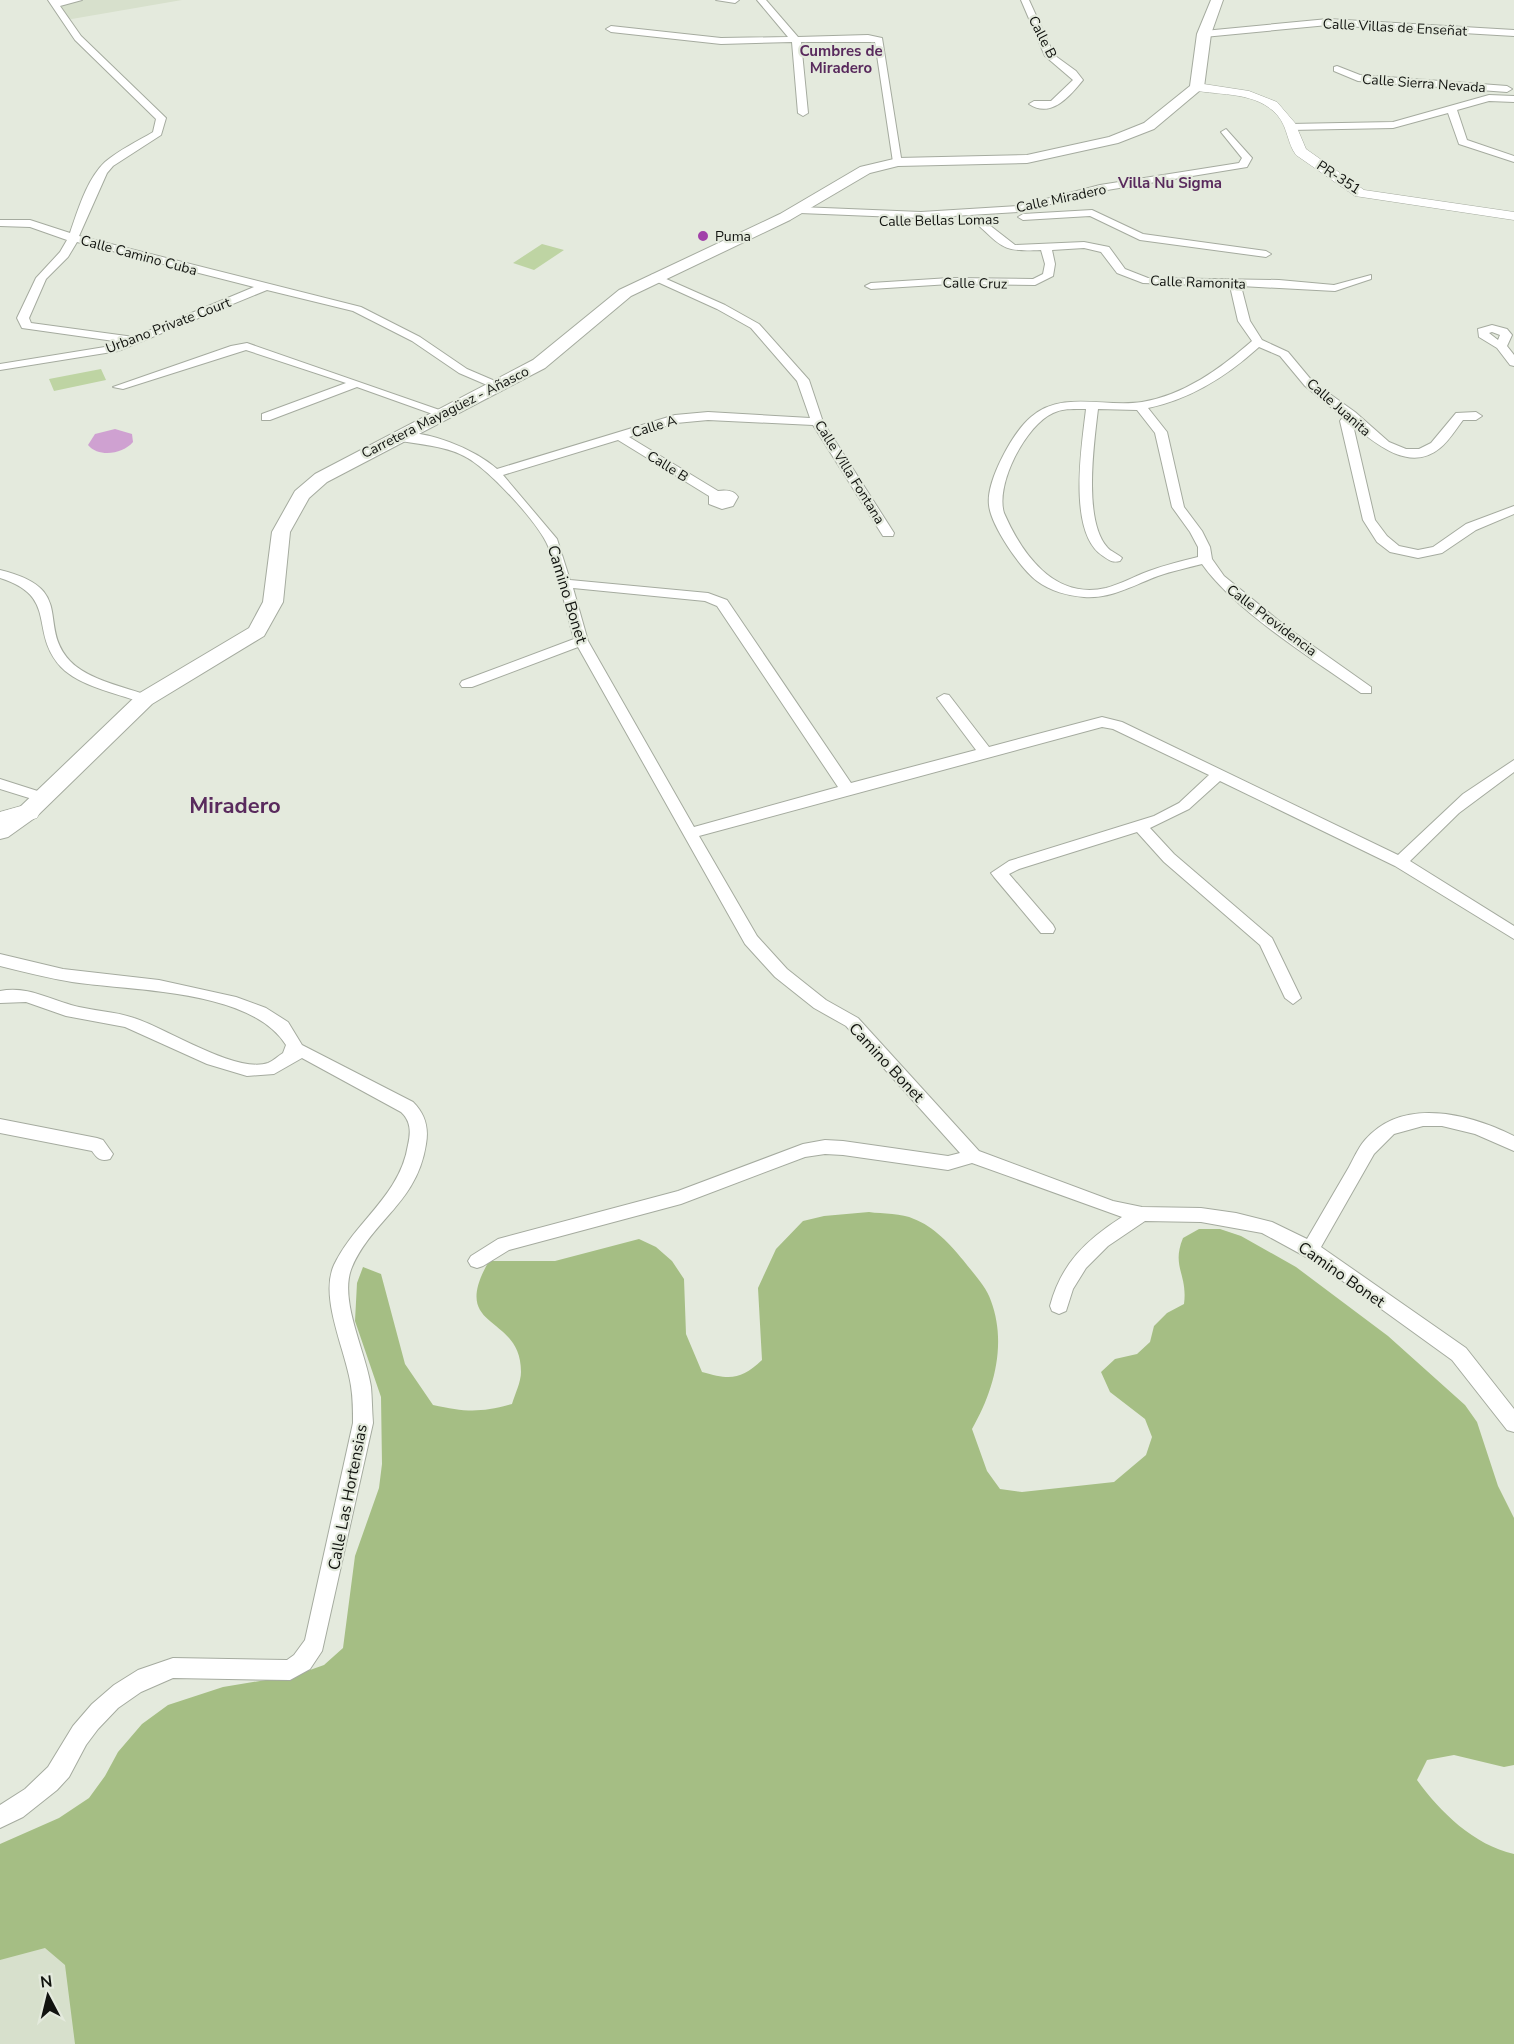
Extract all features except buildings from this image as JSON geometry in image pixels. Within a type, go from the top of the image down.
[{"type":"main road","points":[[1197,87],[1204,34],[1216,0]]},
{"type":"main road","name":"Carretera Mayagüez - Añasco","points":[[0,832],[35,804],[146,699],[257,632],[273,602],[281,532],[301,495],[336,468],[446,414],[539,364],[625,293],[792,214],[865,170],[898,162],[1027,159],[1113,140],[1149,126],[1197,87]]},
{"type":"main road","points":[[0,821],[35,804]]},
{"type":"street","points":[[53,3],[78,0]]},
{"type":"street","points":[[720,0],[735,0]]},
{"type":"street","points":[[761,0],[796,40],[802,113]]},
{"type":"street","name":"Calle B","points":[[1025,0],[1050,56],[1059,66],[1075,74],[1078,80],[1058,103],[1049,106],[1034,104]]},
{"type":"street","name":"Calle Camino Cuba","points":[[53,3],[78,38],[161,118],[159,133],[109,164],[93,189],[73,238],[164,259],[264,288],[296,292],[357,309],[416,339],[463,371],[498,386]]},
{"type":"street","name":"Calle Villas de Enseñat","points":[[1204,34],[1328,22],[1514,33]]},
{"type":"street","points":[[611,29],[721,41],[868,38],[879,40],[898,162]]},
{"type":"street","name":"Calle Sierra Nevada","points":[[1337,69],[1358,78],[1499,93],[1514,90]]},
{"type":"street","name":"PR-351","points":[[1197,87],[1247,94],[1278,108],[1290,127],[1294,144],[1301,152],[1360,193],[1514,216]]},
{"type":"street","points":[[1290,127],[1393,125],[1499,93],[1514,99]]},
{"type":"street","points":[[1451,108],[1463,142],[1514,159]]},
{"type":"street","name":"Calle Miradero","points":[[792,214],[921,215],[1045,204],[1101,188],[1243,165],[1247,158],[1226,132]]},
{"type":"street","name":"Calle Bellas Lomas","points":[[792,214],[904,223],[1092,213],[1140,237],[1266,254]]},
{"type":"street","points":[[0,223],[21,220],[39,224],[73,238],[71,248],[42,277],[22,322],[26,326],[133,340]]},
{"type":"street","name":"Calle Ramonita","points":[[979,220],[1009,246],[1084,245],[1105,249],[1121,271],[1139,280],[1235,285],[1279,283],[1335,288],[1367,277]]},
{"type":"street","name":"Calle Cruz","points":[[871,286],[942,282],[1035,282],[1048,276],[1050,269],[1046,247]]},
{"type":"street","name":"Calle Villa Fontana","points":[[655,278],[721,307],[755,326],[803,380],[817,422],[888,532]]},
{"type":"street","points":[[1205,559],[1152,574],[1114,592],[1098,594],[1073,592],[1043,579],[1027,562],[999,518],[995,506],[999,480],[1022,438],[1038,416],[1064,406],[1140,406],[1215,378],[1258,342],[1244,321],[1235,285]]},
{"type":"street","name":"Urbano Private Court","points":[[0,367],[114,349],[264,288]]},
{"type":"street","name":"Calle Juanita","points":[[1258,342],[1284,354],[1310,384],[1351,415],[1385,445],[1413,454],[1435,446],[1460,416],[1476,416]]},
{"type":"street","points":[[119,387],[247,346],[446,414]]},
{"type":"street","points":[[1501,346],[1514,363]]},
{"type":"street","points":[[266,417],[357,383]]},
{"type":"street","points":[[1092,405],[1084,488],[1086,507],[1101,549],[1115,558]]},
{"type":"street","name":"Calle Providencia","points":[[1140,406],[1161,432],[1178,507],[1204,547],[1205,559],[1228,588],[1366,690]]},
{"type":"street","points":[[1351,415],[1346,421],[1369,520],[1382,539],[1395,549],[1418,554],[1437,550],[1471,527],[1514,510]]},
{"type":"street","name":"Calle A","points":[[496,473],[675,419],[695,416],[817,422]]},
{"type":"street","name":"Calle B","points":[[620,436],[716,495]]},
{"type":"street","name":"Camino Bonet","points":[[401,437],[461,449],[476,456],[496,473],[547,531],[554,545],[581,641],[604,686],[692,833],[711,872],[751,940],[781,973],[820,1004],[852,1022],[973,1156],[1111,1208],[1142,1214],[1169,1213],[1236,1220],[1266,1227],[1310,1249],[1459,1354],[1514,1424]]},
{"type":"street","points":[[0,574],[37,592],[43,604],[53,647],[75,673],[146,699]]},
{"type":"street","points":[[565,583],[708,597],[722,603],[847,789]]},
{"type":"street","points":[[467,684],[581,641]]},
{"type":"street","points":[[944,698],[985,752]]},
{"type":"street","points":[[692,833],[847,789],[1102,722],[1118,725],[1400,862],[1514,933]]},
{"type":"street","points":[[1400,862],[1433,825],[1461,800],[1514,765]]},
{"type":"street","points":[[1047,929],[999,873],[1014,865],[1141,827],[1184,806],[1219,774]]},
{"type":"street","points":[[0,784],[35,804]]},
{"type":"street","points":[[1141,827],[1169,858],[1266,942],[1293,998]]},
{"type":"street","points":[[0,960],[70,975],[151,984],[259,1010],[285,1027],[294,1045],[291,1056],[272,1068],[251,1070],[215,1059],[130,1022],[82,1014],[24,995],[0,997]]},
{"type":"street","name":"Calle Las Hortensias","points":[[0,1817],[55,1776],[80,1734],[115,1696],[132,1684],[155,1672],[173,1668],[290,1670],[302,1662],[315,1644],[363,1423],[361,1386],[337,1287],[338,1276],[346,1260],[405,1184],[418,1153],[419,1122],[415,1114],[407,1107],[303,1051],[291,1056]]},
{"type":"street","points":[[1310,1249],[1372,1142],[1389,1129],[1429,1119],[1452,1121],[1492,1132],[1514,1144]]},
{"type":"street","points":[[0,1126],[96,1145],[104,1154]]},
{"type":"street","points":[[477,1261],[504,1244],[681,1197],[803,1151],[825,1147],[843,1148],[948,1164],[973,1156]]},
{"type":"street","points":[[1059,1306],[1066,1279],[1089,1249],[1142,1214]]},
{"type":"shaded area","points":[[55,0],[182,0],[66,20]]},
{"type":"shaded area","points":[[115,429],[132,434],[133,442],[111,453],[98,452],[88,445],[95,434]]},
{"type":"shaded area","points":[[195,1897],[205,2044],[0,2044],[0,1935]]},
{"type":"green space","points":[[542,244],[564,250],[534,270],[513,263]]},
{"type":"green space","points":[[101,369],[106,380],[54,391],[49,379]]},
{"type":"green space","points":[[869,1212],[904,1216],[928,1226],[958,1254],[989,1295],[996,1317],[998,1334],[996,1367],[987,1399],[972,1429],[987,1471],[1000,1489],[1022,1492],[1114,1482],[1146,1455],[1152,1437],[1145,1419],[1110,1392],[1101,1372],[1115,1359],[1137,1354],[1150,1342],[1154,1326],[1167,1313],[1184,1304],[1184,1285],[1179,1264],[1180,1248],[1183,1238],[1199,1229],[1220,1229],[1241,1236],[1296,1267],[1388,1336],[1465,1405],[1477,1422],[1498,1486],[1514,1518],[1514,1765],[1504,1767],[1454,1755],[1427,1760],[1417,1780],[1436,1804],[1459,1826],[1485,1843],[1514,1854],[1514,2044],[75,2044],[65,1965],[45,1948],[0,1960],[0,1844],[59,1818],[89,1798],[105,1776],[118,1752],[142,1724],[168,1705],[223,1687],[296,1675],[324,1665],[343,1648],[355,1556],[379,1488],[382,1464],[381,1397],[355,1321],[357,1283],[363,1267],[381,1274],[405,1364],[433,1405],[464,1410],[491,1409],[512,1404],[521,1372],[518,1353],[510,1339],[481,1312],[477,1300],[479,1284],[489,1261],[555,1261],[639,1239],[656,1247],[672,1261],[684,1279],[686,1334],[702,1372],[728,1377],[741,1375],[762,1360],[758,1288],[776,1249],[803,1221],[824,1216]]},
{"type":"place","name":"Puma","points":[[703,236]]},
{"type":"district","name":"Cumbres de Miradero","points":[[841,60]]},
{"type":"district","name":"Villa Nu Sigma","points":[[1170,183]]},
{"type":"district","name":"Miradero","points":[[235,805]]}]
